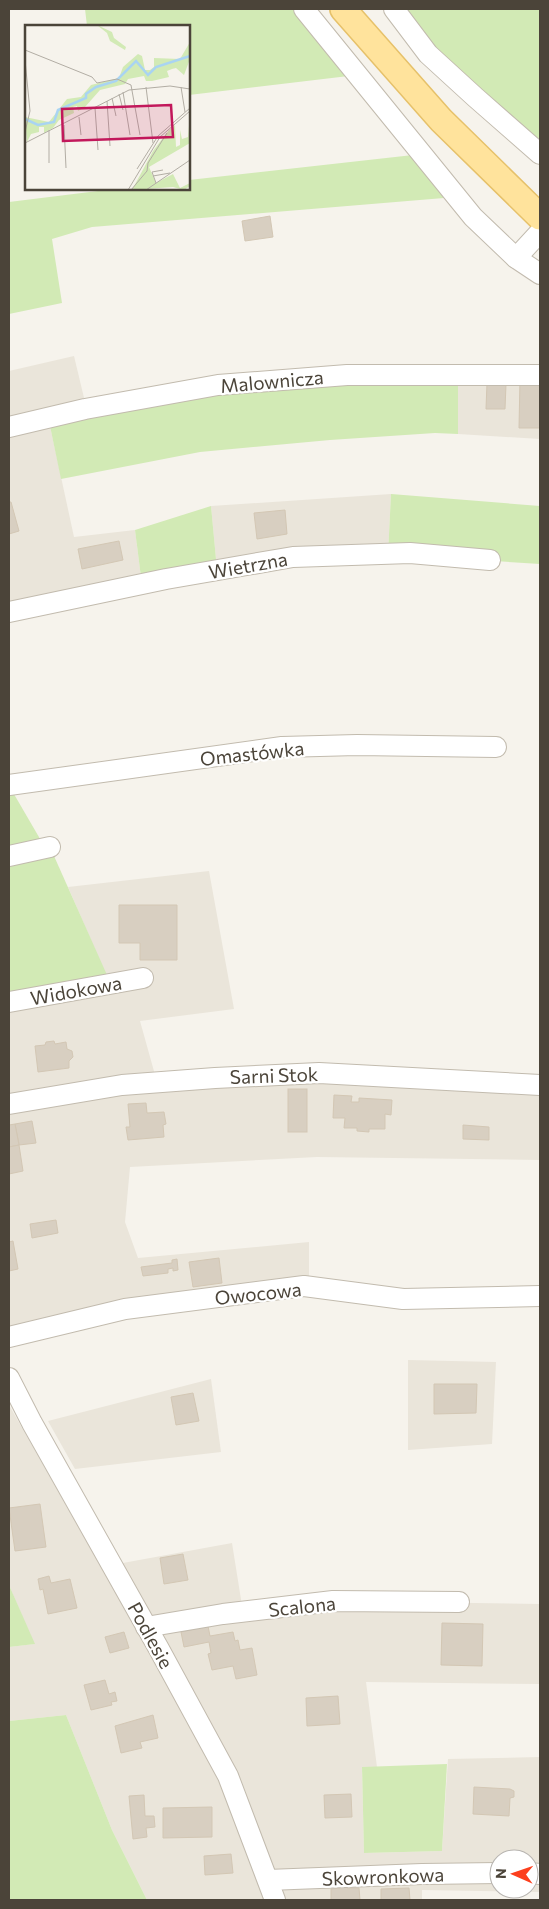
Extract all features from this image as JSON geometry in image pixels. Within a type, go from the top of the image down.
[{"type":"main road","points":[[343,9],[441,120],[540,217]]},
{"type":"street","points":[[304,9],[473,217],[516,258],[540,274]]},
{"type":"street","points":[[394,9],[428,54],[540,154]]},
{"type":"street","points":[[516,258],[540,232]]},
{"type":"street","name":"Malownicza","points":[[9,428],[85,409],[218,386],[347,375],[540,375]]},
{"type":"street","name":"Wietrzna","points":[[9,612],[166,579],[293,557],[410,553],[490,560]]},
{"type":"street","name":"Omastówka","points":[[9,785],[282,747],[357,745],[496,746]]},
{"type":"street","points":[[9,856],[50,847]]},
{"type":"street","name":"Widokowa","points":[[9,1002],[143,978]]},
{"type":"street","name":"Sarni Stok","points":[[9,1104],[122,1085],[220,1077],[319,1073],[540,1085]]},
{"type":"street","name":"Owocowa","points":[[9,1337],[125,1309],[304,1286],[403,1299],[540,1296]]},
{"type":"street","name":"Podlesie","points":[[9,1378],[36,1431],[228,1776],[275,1900]]},
{"type":"street","name":"Scalona","points":[[146,1627],[223,1614],[333,1601],[459,1602]]},
{"type":"street","name":"Skowronkowa","points":[[268,1880],[422,1874],[489,1874]]},
{"type":"shaded area","points":[[74,356],[85,402],[9,420],[9,371]]},
{"type":"shaded area","points":[[458,375],[540,375],[540,439],[458,434]]},
{"type":"shaded area","points":[[50,426],[74,537],[135,530],[142,585],[9,605],[9,434]]},
{"type":"shaded area","points":[[391,494],[388,554],[217,570],[211,506]]},
{"type":"shaded area","points":[[209,871],[234,1009],[140,1021],[157,1082],[319,1073],[540,1089],[540,1160],[317,1157],[130,1167],[125,1222],[138,1258],[309,1242],[309,1282],[9,1333],[9,1002],[110,984],[68,887]]},
{"type":"shaded area","points":[[408,1360],[496,1362],[492,1444],[408,1450]]},
{"type":"shaded area","points":[[211,1379],[221,1452],[75,1469],[48,1421]]},
{"type":"shaded area","points":[[9,1405],[101,1567],[232,1543],[243,1612],[333,1601],[540,1604],[540,1684],[366,1682],[377,1767],[362,1768],[364,1853],[442,1851],[448,1759],[540,1757],[540,1892],[539,1849],[489,1849],[489,1891],[422,1890],[422,1900],[147,1900],[112,1830],[66,1715],[9,1721],[9,1647],[34,1644],[9,1585]]},
{"type":"green space","points":[[85,9],[304,9],[357,75],[190,95],[190,25],[87,25]]},
{"type":"green space","points":[[394,9],[540,9],[540,154]]},
{"type":"green space","points":[[422,154],[456,197],[92,227],[52,239],[62,303],[9,314],[9,202],[106,190],[190,190],[190,180]]},
{"type":"green space","points":[[458,375],[458,434],[435,433],[330,440],[200,452],[61,479],[50,426],[218,385]]},
{"type":"green space","points":[[391,494],[540,506],[540,564],[388,554]]},
{"type":"green space","points":[[211,506],[217,570],[142,585],[135,530]]},
{"type":"green space","points":[[9,789],[11,789],[43,844],[9,852]]},
{"type":"green space","points":[[50,847],[111,984],[9,1002],[9,856]]},
{"type":"green space","points":[[9,1585],[35,1644],[9,1647]]},
{"type":"green space","points":[[66,1715],[112,1830],[147,1900],[9,1900],[9,1721]]},
{"type":"green space","points":[[447,1764],[442,1851],[364,1853],[362,1767]]},
{"type":"building","points":[[270,216],[273,237],[245,241],[242,221]]},
{"type":"building","points":[[520,379],[540,380],[540,428],[519,428]]},
{"type":"building","points":[[487,383],[506,384],[505,409],[486,409]]},
{"type":"building","points":[[9,502],[11,502],[19,531],[9,534]]},
{"type":"building","points":[[285,510],[287,534],[257,539],[254,513]]},
{"type":"building","points":[[119,541],[123,560],[82,569],[78,549]]},
{"type":"building","points":[[119,905],[177,905],[177,960],[140,960],[140,943],[119,943]]},
{"type":"building","points":[[54,1041],[55,1044],[66,1042],[67,1049],[72,1051],[73,1057],[69,1061],[69,1068],[38,1072],[35,1046],[45,1045],[46,1042]]},
{"type":"building","points":[[288,1089],[307,1089],[307,1132],[288,1132]]},
{"type":"building","points":[[334,1095],[352,1096],[351,1102],[359,1102],[359,1098],[392,1100],[391,1115],[385,1114],[385,1129],[369,1129],[369,1132],[357,1131],[357,1128],[344,1128],[345,1118],[333,1118]]},
{"type":"building","points":[[146,1103],[147,1113],[164,1112],[166,1124],[163,1125],[164,1137],[128,1140],[126,1127],[130,1127],[128,1104]]},
{"type":"building","points":[[32,1121],[36,1143],[19,1145],[15,1124]]},
{"type":"building","points":[[15,1124],[19,1145],[9,1147],[9,1125]]},
{"type":"building","points":[[463,1125],[489,1127],[489,1140],[463,1139]]},
{"type":"building","points":[[19,1145],[23,1171],[9,1174],[9,1147]]},
{"type":"building","points":[[56,1220],[58,1233],[32,1238],[30,1224]]},
{"type":"building","points":[[13,1241],[18,1269],[9,1271],[9,1242]]},
{"type":"building","points":[[219,1258],[222,1283],[193,1287],[189,1262]]},
{"type":"building","points":[[177,1259],[178,1270],[173,1271],[173,1268],[168,1269],[168,1273],[143,1276],[141,1267],[172,1263],[172,1260]]},
{"type":"building","points":[[434,1384],[477,1384],[476,1413],[434,1414]]},
{"type":"building","points":[[193,1393],[199,1421],[176,1425],[171,1397]]},
{"type":"building","points":[[40,1504],[46,1547],[15,1551],[9,1508]]},
{"type":"building","points":[[183,1554],[188,1580],[164,1584],[160,1558]]},
{"type":"building","points":[[49,1576],[51,1583],[70,1579],[77,1608],[48,1614],[43,1589],[40,1590],[38,1579]]},
{"type":"building","points":[[442,1623],[483,1624],[482,1666],[441,1665]]},
{"type":"building","points":[[208,1626],[210,1636],[233,1632],[235,1641],[238,1640],[240,1650],[252,1648],[257,1675],[236,1679],[233,1666],[212,1670],[208,1654],[211,1653],[209,1642],[184,1647],[181,1632]]},
{"type":"building","points":[[124,1632],[129,1648],[110,1653],[105,1637]]},
{"type":"building","points":[[105,1680],[109,1694],[115,1692],[117,1701],[111,1702],[112,1705],[91,1710],[84,1685]]},
{"type":"building","points":[[338,1696],[340,1724],[307,1726],[306,1698]]},
{"type":"building","points":[[153,1715],[158,1738],[140,1742],[142,1748],[121,1753],[115,1726]]},
{"type":"building","points":[[474,1787],[510,1789],[514,1791],[514,1797],[510,1798],[509,1816],[473,1814]]},
{"type":"building","points":[[351,1794],[352,1817],[325,1818],[324,1795]]},
{"type":"building","points":[[144,1795],[145,1816],[154,1816],[155,1827],[146,1828],[147,1837],[133,1839],[129,1796]]},
{"type":"building","points":[[212,1807],[212,1837],[163,1838],[163,1808]]},
{"type":"building","points":[[231,1854],[233,1873],[205,1875],[204,1856]]},
{"type":"building","points":[[340,1884],[347,1884],[347,1888],[359,1888],[360,1900],[331,1900],[331,1889],[340,1888]]},
{"type":"building","points":[[409,1888],[410,1900],[381,1900],[381,1889]]}]
